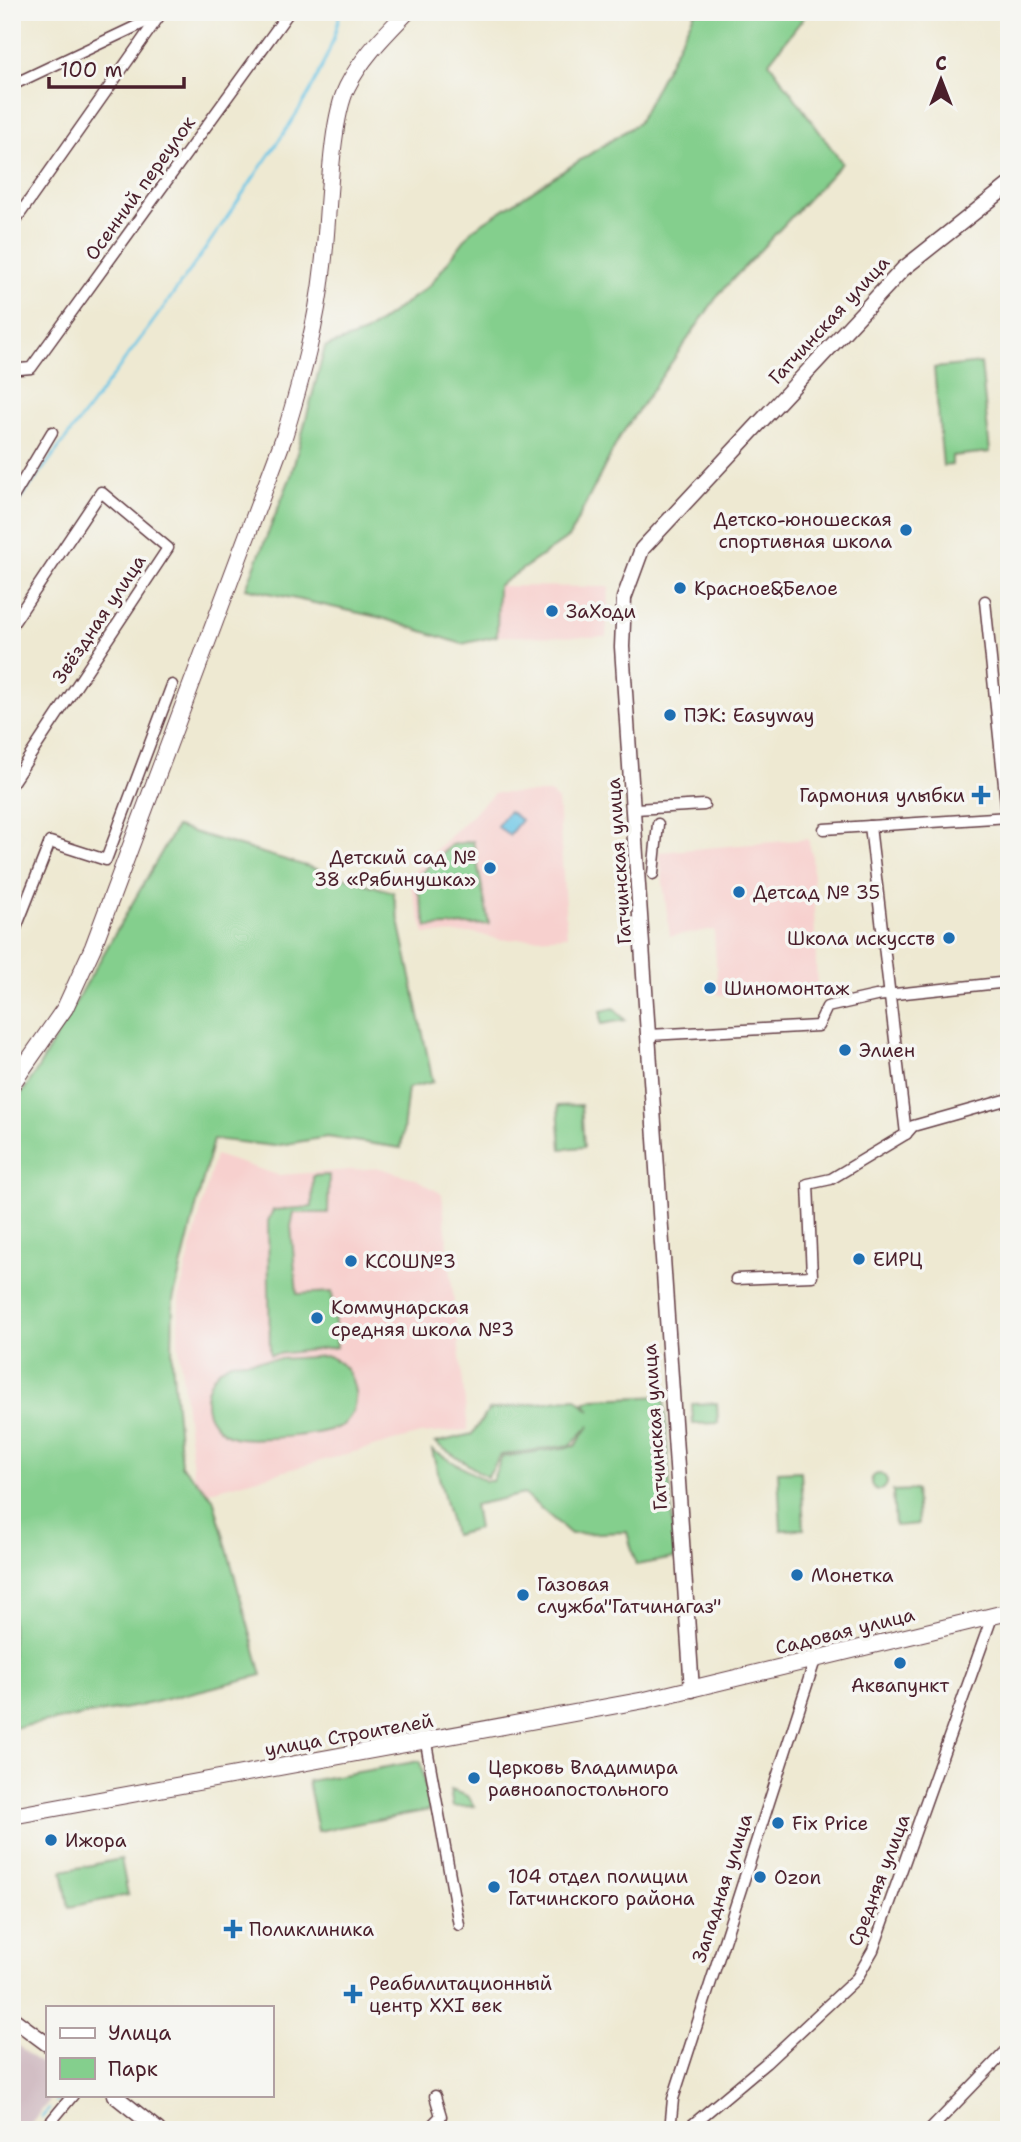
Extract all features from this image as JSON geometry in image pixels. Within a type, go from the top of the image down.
[{"type":"main road","points":[[12,1084],[65,1008],[93,947],[284,437],[305,367],[323,269],[337,126],[346,89],[365,56],[407,12]]},
{"type":"main road","name":"Садовая улица","points":[[692,1690],[1009,1612]]},
{"type":"main road","name":"улица Строителей","points":[[12,1816],[425,1743],[692,1690]]},
{"type":"street","name":"Осенний переулок","points":[[12,364],[20,369],[30,368],[289,12]]},
{"type":"street","points":[[12,85],[163,14]]},
{"type":"street","points":[[12,225],[163,14]]},
{"type":"street","name":"Гатчинская улица","points":[[692,1690],[622,632],[624,598],[642,549],[903,269],[1009,185]]},
{"type":"street","points":[[12,499],[52,432]]},
{"type":"street","name":"Звёздная улица","points":[[12,625],[102,492],[168,548],[12,783]]},
{"type":"street","points":[[985,601],[1009,833]]},
{"type":"street","points":[[12,938],[50,842],[106,860],[172,685]]},
{"type":"street","points":[[635,809],[704,805]]},
{"type":"street","points":[[824,829],[1008,817]]},
{"type":"street","points":[[653,874],[658,824]]},
{"type":"street","points":[[870,826],[887,995],[906,1134]]},
{"type":"street","points":[[649,1035],[818,1026],[827,1007],[887,995],[1009,982]]},
{"type":"street","points":[[736,1279],[812,1276],[808,1184],[831,1179],[906,1134],[913,1126],[1009,1099]]},
{"type":"street","name":"Средняя улица","points":[[686,2130],[766,2063],[857,1978],[873,1950],[992,1617]]},
{"type":"street","name":"Западная улица","points":[[670,2125],[673,2099],[739,1888],[815,1660]]},
{"type":"street","points":[[425,1743],[459,1925]]},
{"type":"street","points":[[12,2018],[46,2043]]},
{"type":"street","points":[[930,2130],[1009,2048]]},
{"type":"street","points":[[44,2130],[72,2096]]},
{"type":"street","points":[[115,2096],[158,2130]]},
{"type":"street","points":[[427,2130],[441,2116],[435,2096]]},
{"type":"street","points":[[670,2125],[686,2130]]},
{"type":"shaded area","points":[[498,586],[609,587],[606,637],[497,636]]},
{"type":"shaded area","name":"Детский сад № 38 «Рябинушка»","points":[[494,793],[550,793],[558,800],[567,936],[501,940],[475,933],[425,934],[408,877]]},
{"type":"shaded area","name":"Детсад № 35","points":[[808,839],[812,855],[817,989],[718,995],[714,930],[670,936],[659,852]]},
{"type":"shaded area","name":"Коммунарская средняя школа №3","points":[[215,1155],[278,1175],[380,1168],[416,1179],[442,1194],[468,1430],[420,1434],[196,1495],[178,1340],[179,1296]]},
{"type":"shaded area","points":[[12,2041],[46,2068],[46,2096],[53,2096],[25,2130],[12,2130]]},
{"type":"green space","points":[[695,12],[808,12],[769,62],[842,163],[719,294],[619,438],[569,537],[498,586],[497,636],[462,644],[382,618],[246,588],[291,476],[325,347],[365,333],[430,285],[473,229],[638,123]]},
{"type":"green space","points":[[981,363],[990,452],[952,456],[952,465],[943,466],[934,368]]},
{"type":"green space","points":[[176,827],[393,892],[433,1082],[408,1088],[401,1148],[327,1137],[274,1146],[213,1139],[173,1300],[172,1360],[181,1465],[213,1498],[262,1675],[139,1706],[12,1728],[12,1108],[36,1072]]},
{"type":"green space","points":[[473,841],[489,924],[427,927],[415,879],[451,845]]},
{"type":"green space","points":[[614,1008],[625,1020],[601,1024],[601,1011]]},
{"type":"green space","points":[[581,1105],[584,1147],[561,1149],[558,1106]]},
{"type":"green space","points":[[329,1175],[328,1213],[294,1213],[291,1226],[297,1294],[332,1292],[337,1347],[270,1355],[268,1221],[273,1210],[312,1207],[313,1176]]},
{"type":"green space","points":[[328,1356],[345,1368],[355,1392],[351,1415],[338,1427],[292,1436],[257,1439],[234,1437],[223,1432],[210,1418],[206,1395],[210,1383],[216,1373],[231,1362]]},
{"type":"green space","points":[[664,1396],[675,1558],[636,1565],[627,1532],[571,1534],[524,1494],[474,1505],[478,1529],[454,1535],[432,1450],[486,1481],[492,1481],[502,1457],[575,1446],[590,1425],[571,1445],[501,1455],[487,1477],[435,1443],[472,1434],[489,1410],[575,1398],[590,1411],[584,1403],[594,1399]]},
{"type":"green space","points":[[717,1403],[718,1423],[693,1424],[692,1404]]},
{"type":"green space","points":[[801,1471],[804,1529],[781,1530],[778,1472]]},
{"type":"green space","points":[[879,1474],[885,1476],[885,1488],[879,1490],[873,1488],[871,1482],[873,1476]]},
{"type":"green space","points":[[916,1490],[918,1524],[895,1526],[893,1491]]},
{"type":"green space","points":[[420,1761],[430,1810],[318,1831],[308,1781]]},
{"type":"green space","points":[[450,1790],[468,1796],[474,1806],[453,1807]]},
{"type":"green space","points":[[121,1859],[128,1895],[69,1907],[62,1871]]},
{"type":"water","points":[[509,811],[521,820],[509,835],[497,826]]},
{"type":"waterway","points":[[12,510],[165,306],[292,120],[327,57],[340,12]]},
{"type":"waterway","points":[[56,2101],[60,2096]]},
{"type":"waterway","points":[[42,2117],[49,2109]]},
{"type":"place","name":"Детско-юношеская спортивная школа","points":[[906,530]]},
{"type":"place","name":"Красное&Белое","points":[[680,588]]},
{"type":"place","name":"ЗаХоди","points":[[552,611]]},
{"type":"place","name":"ПЭК: Easyway","points":[[670,715]]},
{"type":"place","name":"Гармония улыбки","points":[[981,795]]},
{"type":"place","name":"Детский сад № 38 «Рябинушка»","points":[[490,868]]},
{"type":"place","name":"Детсад № 35","points":[[739,892]]},
{"type":"place","name":"Школа искусств","points":[[949,938]]},
{"type":"place","name":"Шиномонтаж","points":[[710,988]]},
{"type":"place","name":"Элиен","points":[[845,1050]]},
{"type":"place","name":"ЕИРЦ","points":[[859,1259]]},
{"type":"place","name":"КСОШ№3","points":[[351,1261]]},
{"type":"place","name":"Коммунарская средняя школа №3","points":[[317,1318]]},
{"type":"place","name":"Монетка","points":[[797,1575]]},
{"type":"place","name":"Газовая служба\"Гатчинагаз\"","points":[[523,1595]]},
{"type":"place","name":"Аквапункт","points":[[900,1663]]},
{"type":"place","name":"Церковь Владимира равноапостольного","points":[[474,1778]]},
{"type":"place","name":"Fix Price","points":[[778,1823]]},
{"type":"place","name":"Ижора","points":[[51,1840]]},
{"type":"place","name":"Ozon","points":[[760,1877]]},
{"type":"place","name":"104 отдел полиции Гатчинского района","points":[[494,1887]]},
{"type":"place","name":"Поликлиника","points":[[233,1929]]},
{"type":"place","name":"Реабилитационный центр ХХI век","points":[[353,1994]]}]
